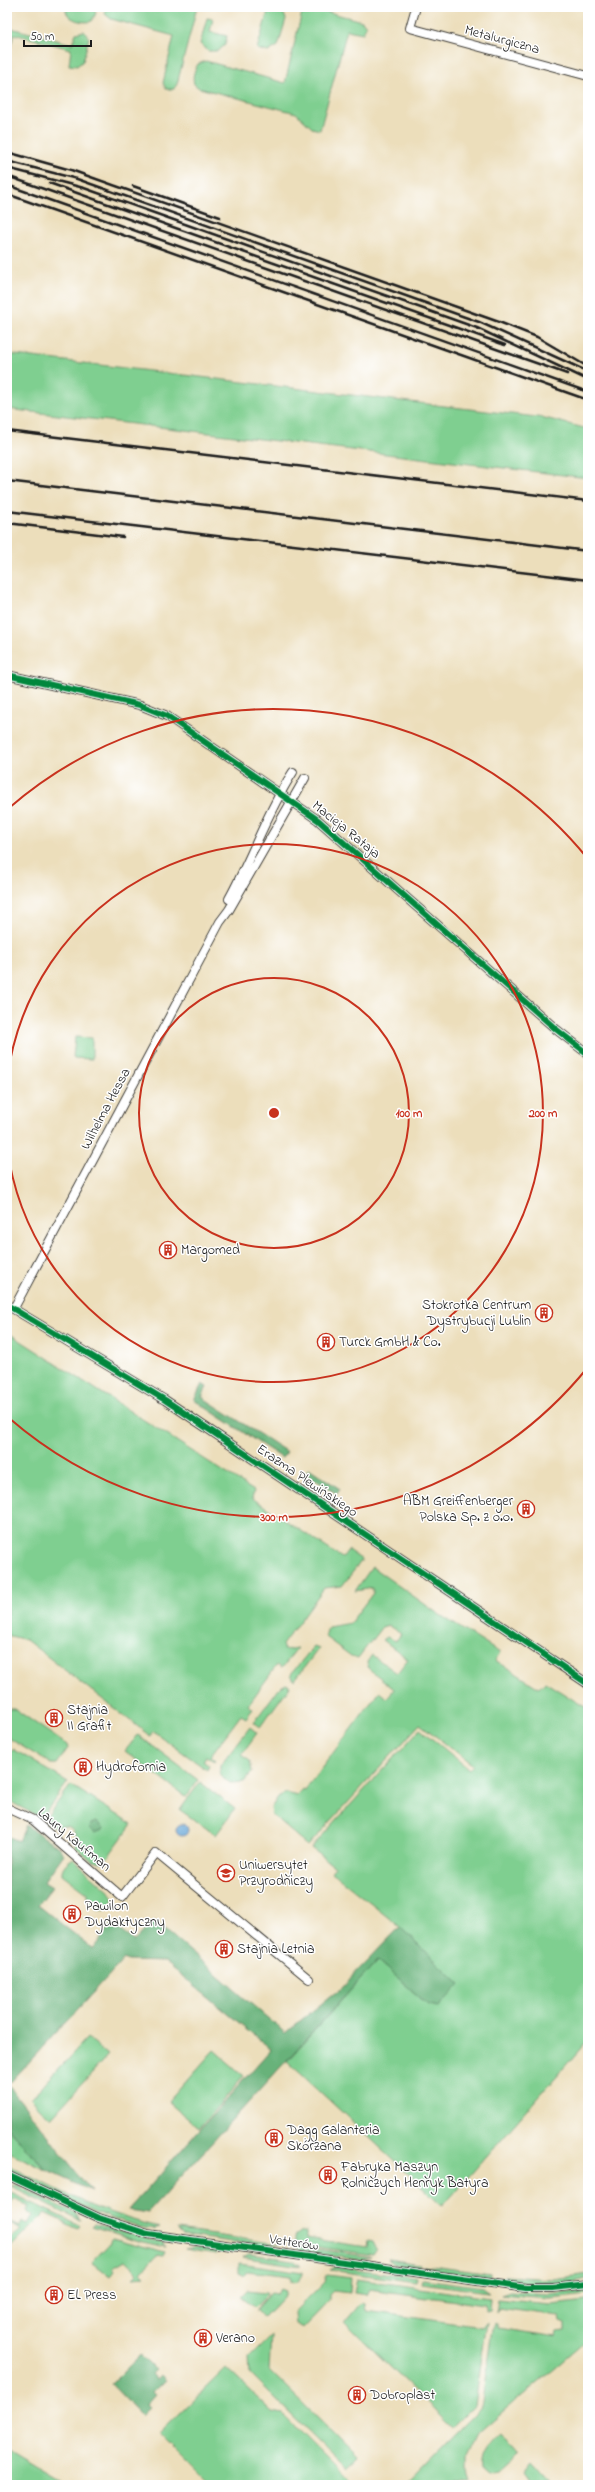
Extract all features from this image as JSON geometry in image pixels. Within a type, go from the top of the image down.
[{"type":"street","name":"Metalurgiczna","points":[[416,7],[410,28],[588,76]]},
{"type":"street","name":"Macieja Rataja","points":[[7,675],[140,705],[167,716],[289,802],[318,820],[506,985],[588,1054]]},
{"type":"street","name":"Wilhelma Hessa","points":[[220,922],[223,909],[247,867],[278,794],[293,772]]},
{"type":"street","name":"Wilhelma Hessa","points":[[10,1306],[220,922],[229,910],[289,802],[305,778]]},
{"type":"street","name":"Erazma Plewińskiego","points":[[10,1306],[165,1400],[588,1684]]},
{"type":"street","name":"Laury Kaufman","points":[[7,1808],[33,1820],[122,1897],[156,1853],[309,1979]]},
{"type":"street","name":"Vetterów","points":[[7,2175],[99,2218],[161,2236],[526,2288],[553,2288],[588,2284]]},
{"type":"green space","points":[[66,7],[93,7],[96,13],[92,21],[79,21],[68,15]]},
{"type":"green space","points":[[105,7],[197,7],[177,84],[174,89],[166,89],[163,83],[174,36],[111,19],[105,14]]},
{"type":"green space","points":[[309,7],[362,21],[366,26],[363,33],[347,30],[320,130],[312,128],[296,113],[199,88],[194,84],[194,71],[198,64],[206,61],[285,83],[302,12]]},
{"type":"green space","points":[[269,8],[283,12],[286,19],[278,46],[268,52],[257,49]]},
{"type":"green space","points":[[207,18],[213,19],[210,32],[227,36],[225,45],[218,51],[208,51],[200,44]]},
{"type":"green space","points":[[7,27],[72,44],[76,33],[84,31],[89,37],[83,61],[77,66],[69,65],[71,49],[14,34],[10,49],[7,48]]},
{"type":"green space","points":[[7,354],[545,418],[588,429],[588,478],[7,409]]},
{"type":"green space","points":[[75,1037],[92,1038],[92,1059],[73,1058]]},
{"type":"green space","points":[[7,1332],[254,1491],[252,1498],[342,1558],[348,1550],[362,1560],[342,1586],[324,1588],[282,1645],[284,1650],[297,1648],[282,1668],[277,1665],[248,1705],[253,1709],[246,1718],[241,1715],[210,1756],[215,1760],[214,1761],[206,1756],[203,1761],[209,1766],[207,1770],[153,1731],[150,1736],[26,1640],[7,1635]]},
{"type":"green space","points":[[202,1384],[207,1387],[202,1397],[287,1452],[282,1458],[194,1400]]},
{"type":"green space","points":[[309,1468],[340,1489],[337,1494],[305,1473]]},
{"type":"green space","points":[[372,1567],[440,1615],[500,1653],[495,1660],[539,1688],[545,1682],[588,1709],[588,2040],[443,2206],[287,2061],[378,1960],[428,2005],[400,1927],[331,1872],[335,1866],[311,1848],[420,1729],[469,1769],[473,1765],[420,1724],[308,1846],[272,1815],[271,1808],[278,1797],[285,1793],[297,1796],[303,1789],[305,1790],[379,1692],[387,1698],[394,1689],[368,1668],[367,1662],[372,1655],[397,1673],[408,1659],[383,1640],[387,1637],[396,1641],[401,1634],[389,1626],[381,1628],[358,1658],[351,1656],[325,1637],[328,1627],[350,1623],[373,1593],[373,1588],[355,1591]]},
{"type":"green space","points":[[314,1646],[319,1648],[294,1681],[291,1674]]},
{"type":"green space","points":[[286,1684],[290,1686],[260,1727],[254,1722],[279,1688]]},
{"type":"green space","points":[[7,1709],[15,1709],[67,1745],[68,1748],[57,1764],[51,1764],[7,1737]]},
{"type":"green space","points":[[250,1727],[257,1733],[241,1755],[250,1761],[252,1772],[244,1782],[230,1783],[220,1775],[220,1766]]},
{"type":"green space","points":[[138,1735],[198,1780],[186,1797],[125,1751]]},
{"type":"green space","points":[[13,1749],[68,1782],[41,1818],[7,1800],[7,1758]]},
{"type":"green space","points":[[200,1782],[235,1809],[216,1835],[180,1810]]},
{"type":"green space","points":[[71,1785],[132,1824],[104,1862],[92,1861],[76,1847],[75,1835],[72,1829],[64,1826],[53,1827],[44,1820]]},
{"type":"green space","points":[[96,1822],[104,1828],[103,1830],[95,1833],[90,1828],[91,1824]]},
{"type":"green space","points":[[26,1825],[57,1846],[64,1854],[44,1882],[52,1887],[38,1905],[93,1949],[111,1924],[134,1941],[155,1921],[285,2033],[341,1988],[400,1927],[460,1984],[439,2007],[428,2005],[378,1960],[148,2213],[128,2210],[271,2049],[165,1962],[128,1961],[124,1959],[8,2085],[91,2191],[46,2170],[7,2127],[7,1836],[19,1841]]},
{"type":"green space","points":[[73,1859],[112,1894],[113,1900],[106,1910],[99,1910],[87,1900],[87,1893],[62,1874],[62,1869],[69,1861]]},
{"type":"green space","points":[[87,2038],[108,2055],[51,2118],[31,2099]]},
{"type":"green space","points":[[214,2050],[244,2076],[199,2128],[168,2102]]},
{"type":"green space","points":[[7,2127],[46,2170],[7,2151]]},
{"type":"green space","points":[[7,2165],[101,2209],[160,2227],[148,2228],[130,2225],[109,2217],[61,2196],[7,2169]]},
{"type":"green space","points":[[17,2186],[77,2214],[81,2221],[11,2187]]},
{"type":"green space","points":[[7,2191],[80,2227],[78,2229],[45,2213],[7,2251],[7,2242],[21,2229],[7,2220],[20,2226],[22,2221],[28,2224],[33,2215],[27,2211],[29,2206],[14,2199],[11,2204],[7,2203]]},
{"type":"green space","points":[[95,2224],[162,2242],[166,2247],[138,2241],[92,2226]]},
{"type":"green space","points":[[177,2230],[279,2244],[269,2247],[182,2235]]},
{"type":"green space","points":[[302,2231],[306,2231],[306,2238],[367,2247],[368,2240],[373,2241],[377,2249],[373,2255],[295,2244],[295,2236]]},
{"type":"green space","points":[[111,2238],[165,2252],[163,2256],[157,2255],[141,2272],[145,2276],[134,2277],[138,2273],[125,2260],[113,2267],[115,2270],[110,2276],[92,2262],[109,2244]]},
{"type":"green space","points":[[295,2246],[371,2257],[360,2260],[300,2251]]},
{"type":"green space","points":[[196,2247],[216,2250],[216,2254],[185,2249]]},
{"type":"green space","points":[[249,2254],[293,2260],[301,2266],[242,2257]]},
{"type":"green space","points":[[388,2259],[419,2264],[418,2268],[394,2264]]},
{"type":"green space","points":[[239,2263],[303,2272],[303,2274],[300,2280],[295,2283],[291,2282],[291,2276],[247,2271],[245,2275],[239,2272]]},
{"type":"green space","points":[[424,2265],[490,2274],[490,2278],[424,2269]]},
{"type":"green space","points":[[337,2266],[417,2278],[416,2282],[330,2270]]},
{"type":"green space","points":[[588,2274],[588,2278],[557,2284],[524,2283],[503,2280],[504,2276],[553,2279]]},
{"type":"green space","points":[[327,2275],[351,2278],[350,2293],[333,2291],[329,2295],[329,2301],[303,2328],[295,2324],[294,2312],[325,2281]]},
{"type":"green space","points":[[357,2279],[490,2298],[489,2310],[485,2311],[485,2305],[369,2289],[366,2295],[354,2293]]},
{"type":"green space","points":[[423,2279],[482,2287],[489,2292],[422,2283]]},
{"type":"green space","points":[[281,2289],[286,2291],[285,2295],[264,2317],[256,2310],[271,2293],[277,2294]]},
{"type":"green space","points":[[588,2289],[588,2294],[549,2298],[501,2294],[510,2291],[548,2294]]},
{"type":"green space","points":[[247,2290],[267,2292],[268,2294],[255,2307],[241,2296]]},
{"type":"green space","points":[[498,2299],[550,2304],[588,2300],[588,2339],[479,2433],[467,2458],[467,2473],[471,2485],[405,2485],[481,2408],[494,2322],[497,2324],[497,2328],[557,2337],[558,2332],[565,2331],[565,2324],[560,2322],[559,2316],[499,2308],[496,2313]]},
{"type":"green space","points":[[361,2303],[365,2304],[366,2311],[482,2327],[487,2321],[475,2405],[452,2428],[345,2322]]},
{"type":"green space","points":[[271,2336],[269,2370],[356,2456],[344,2467],[250,2374],[249,2358]]},
{"type":"green space","points":[[140,2355],[155,2370],[151,2374],[156,2379],[160,2375],[165,2380],[153,2392],[156,2395],[147,2405],[150,2408],[142,2416],[111,2384]]},
{"type":"green space","points":[[226,2368],[272,2412],[282,2414],[353,2485],[210,2485],[159,2434]]},
{"type":"green space","points":[[501,2435],[518,2454],[497,2473],[489,2475],[483,2470],[483,2459],[493,2442]]},
{"type":"green space","points":[[7,2450],[66,2485],[7,2485]]},
{"type":"green space","points":[[530,2466],[547,2485],[530,2485],[523,2475]]},
{"type":"water","points":[[180,1824],[184,1824],[188,1830],[184,1836],[180,1836],[176,1832],[176,1828]]},
{"type":"railway","points":[[7,152],[71,170],[499,322],[537,337],[588,367]]},
{"type":"railway","points":[[7,161],[77,179],[479,322],[582,369]]},
{"type":"railway","points":[[7,168],[84,188],[477,328],[588,380]]},
{"type":"railway","points":[[7,176],[567,374]]},
{"type":"railway","points":[[49,183],[505,345]]},
{"type":"railway","points":[[7,185],[588,392]]},
{"type":"railway","points":[[133,186],[220,217]]},
{"type":"railway","points":[[7,194],[588,400]]},
{"type":"railway","points":[[7,431],[588,501]]},
{"type":"railway","points":[[7,481],[588,551]]},
{"type":"railway","points":[[7,511],[588,580]]},
{"type":"railway","points":[[7,523],[123,537]]},
{"type":"cycle path","points":[[7,675],[140,705],[167,716],[318,820],[557,1030],[588,1054]]},
{"type":"cycle path","points":[[7,1305],[165,1400],[588,1684]]},
{"type":"cycle path","points":[[7,2175],[99,2218],[148,2234],[526,2288],[553,2288],[588,2284]]},
{"type":"place","name":"Margomed","points":[[168,1250]]},
{"type":"place","name":"Stokrotka Centrum Dystrybucji Lublin","points":[[544,1313]]},
{"type":"place","name":"Turck GmbH & Co.","points":[[326,1342]]},
{"type":"place","name":"ABM Greiffenberger Polska Sp. z o.o.","points":[[526,1509]]},
{"type":"place","name":"Stajnia II Grafit","points":[[54,1718]]},
{"type":"place","name":"Hydrofornia","points":[[83,1767]]},
{"type":"place","name":"Uniwersytet Przyrodniczy","points":[[226,1873]]},
{"type":"place","name":"Pawilon Dydaktyczny","points":[[72,1914]]},
{"type":"place","name":"Stajnia Letnia","points":[[224,1949]]},
{"type":"place","name":"Dagg Galanteria Skórzana","points":[[274,2138]]},
{"type":"place","name":"Fabryka Maszyn Rolniczych Henryk Batyra","points":[[328,2175]]},
{"type":"place","name":"EL Press","points":[[54,2295]]},
{"type":"place","name":"Verano","points":[[203,2338]]},
{"type":"place","name":"Dobroplast","points":[[357,2395]]}]
